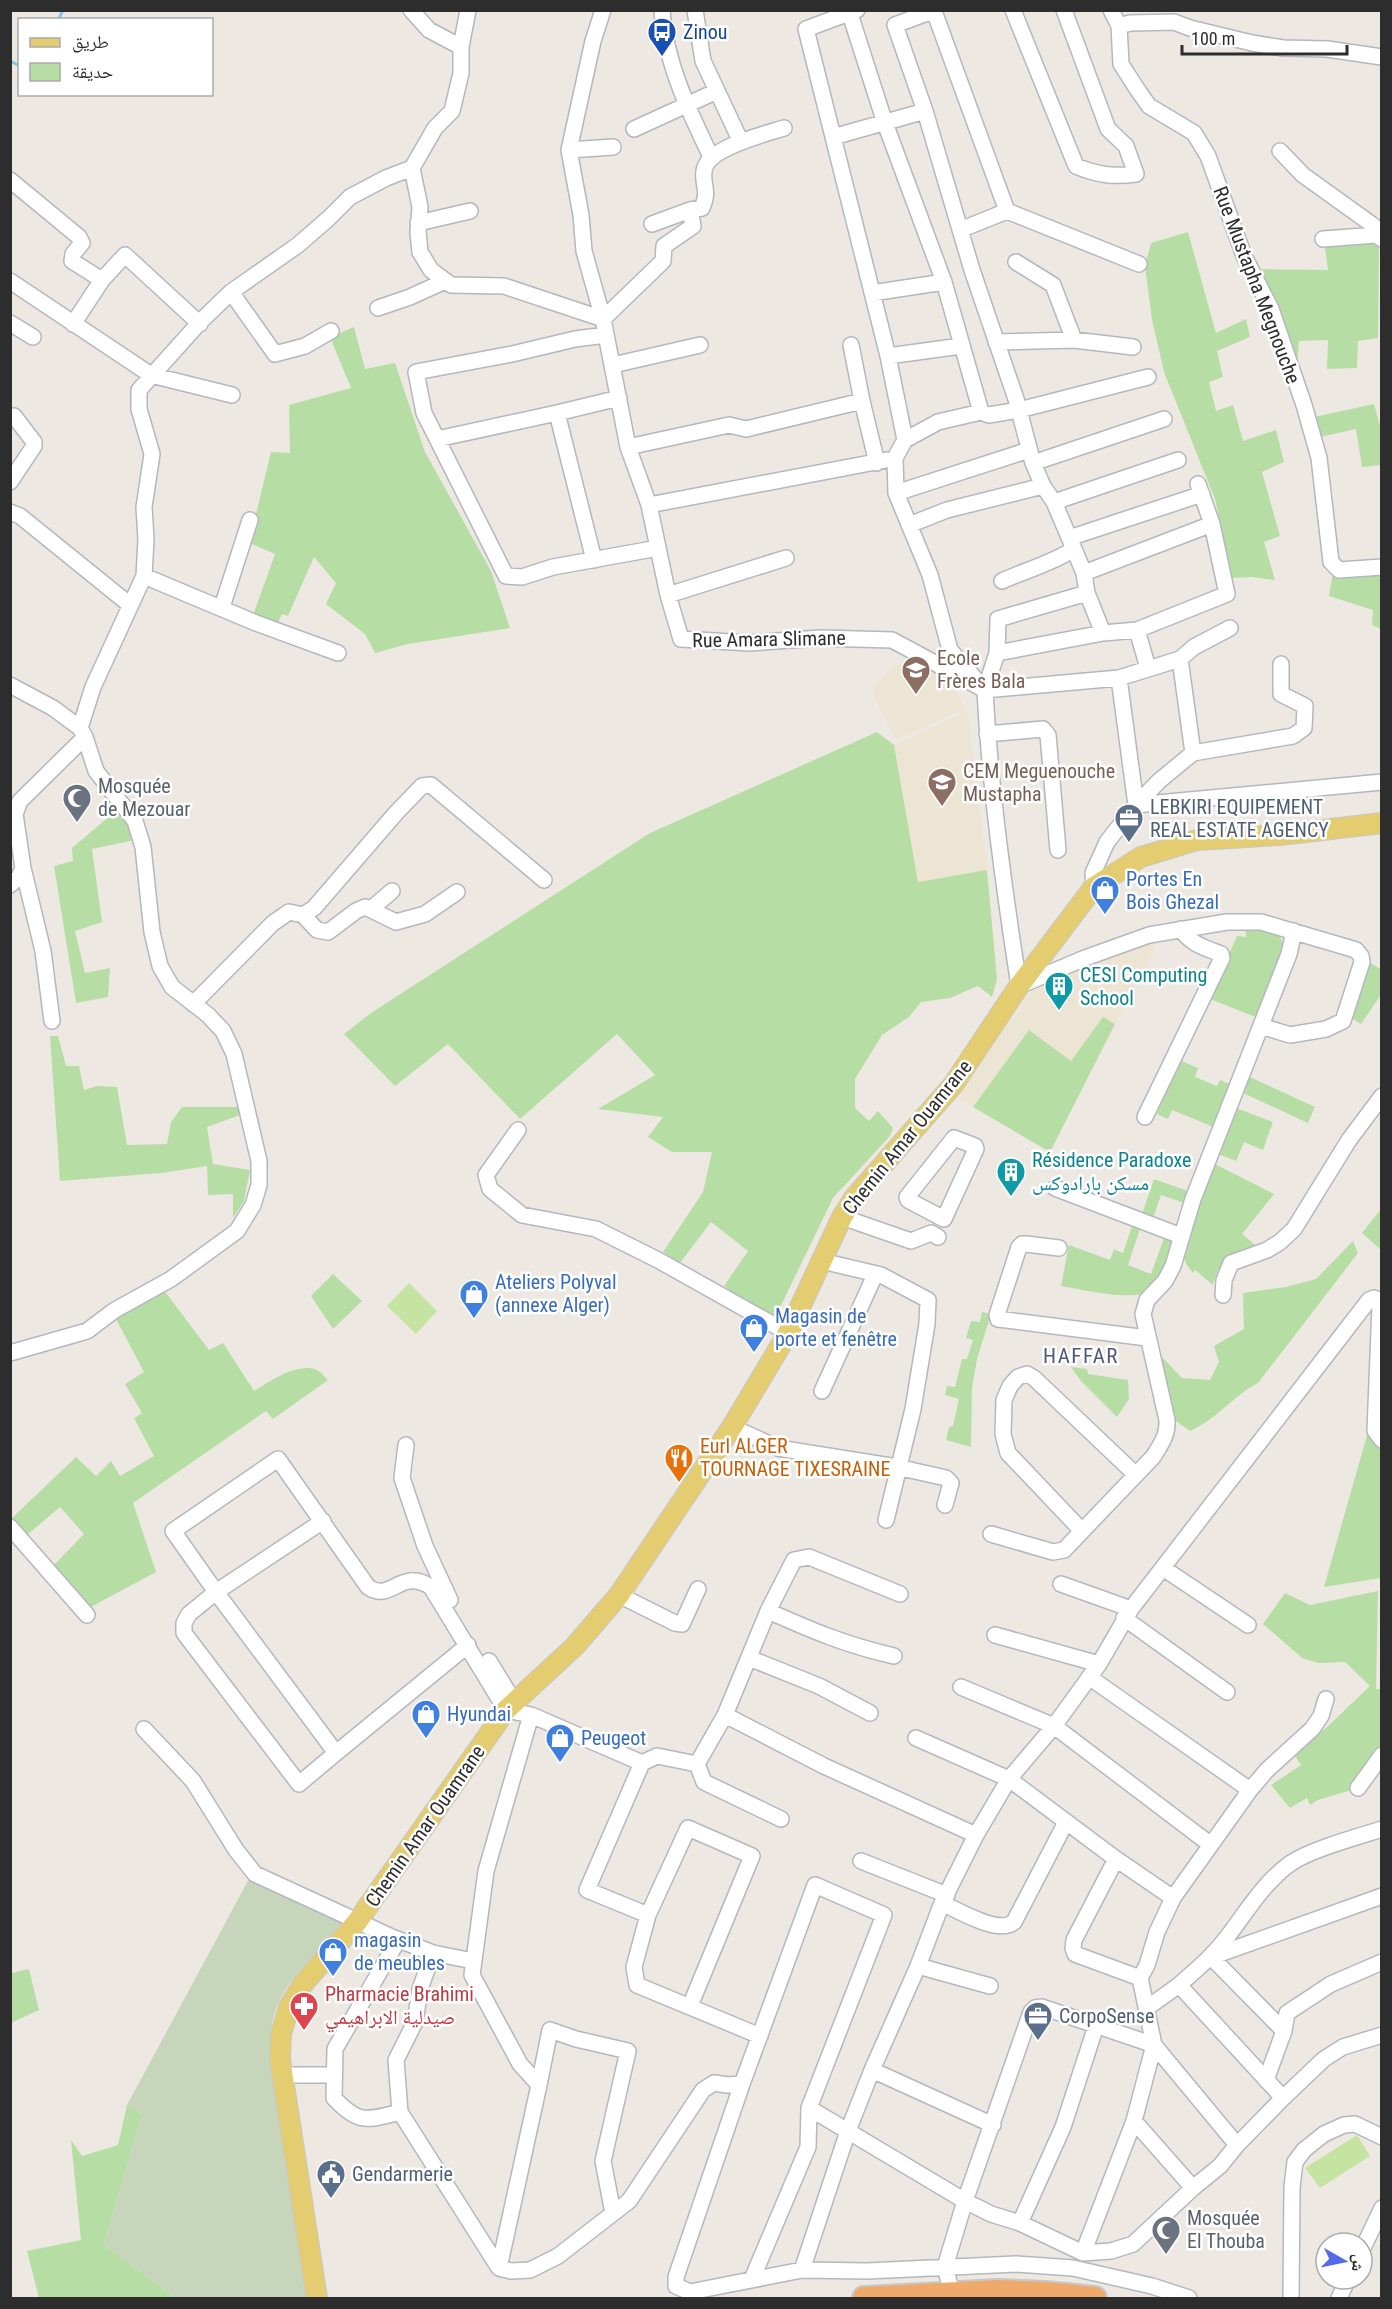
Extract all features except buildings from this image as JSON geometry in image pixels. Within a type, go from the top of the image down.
[{"type":"highway","points":[[864,2298],[998,2291],[1095,2298]]},
{"type":"main road","name":"Chemin Amar Ouamrane","points":[[317,2298],[283,2075],[281,2034],[290,2007],[303,1984],[357,1922],[510,1706],[575,1646],[619,1595],[732,1427],[788,1333],[842,1217],[854,1198],[953,1085],[1018,986],[1094,887],[1141,857],[1197,840],[1280,835],[1382,823]]},
{"type":"street","points":[[411,10],[429,30],[460,47]]},
{"type":"street","points":[[52,1021],[43,951],[23,868],[15,814],[20,801],[82,733],[93,687],[144,576],[146,539],[144,507],[152,454],[139,408],[139,390],[231,292],[298,244],[329,219],[350,197],[386,178],[412,168],[435,128],[452,111],[461,73],[460,47],[468,10]]},
{"type":"street","points":[[603,10],[593,41],[569,150],[613,147]]},
{"type":"street","points":[[662,10],[669,52],[687,105],[711,157]]},
{"type":"street","points":[[695,10],[703,61],[741,142]]},
{"type":"street","points":[[1013,10],[1076,166],[1094,174],[1114,177],[1136,174],[1126,146],[1108,129],[1064,10]]},
{"type":"street","points":[[1111,10],[1119,26],[1180,17],[1190,28],[1252,43],[1283,48],[1328,49],[1382,57]]},
{"type":"street","points":[[1007,211],[935,11],[892,18],[925,111],[960,230],[1019,410],[1031,457],[1072,543],[1084,573],[1087,593],[1103,633]]},
{"type":"street","points":[[904,440],[888,356],[806,29],[853,12],[885,123],[944,282],[981,412]]},
{"type":"street","name":"Rue Mustapha Megnouche","points":[[1119,26],[1121,64],[1137,89],[1149,106],[1194,133],[1208,156],[1244,256],[1271,309],[1304,405],[1319,458],[1331,562],[1339,570],[1382,567]]},
{"type":"street","points":[[634,129],[717,91]]},
{"type":"street","points":[[833,137],[925,111]]},
{"type":"street","points":[[652,224],[702,208],[707,195],[704,170],[711,157],[741,142],[784,128]]},
{"type":"street","name":"Rue Amara Slimane","points":[[569,150],[581,215],[584,251],[603,319],[628,447],[649,505],[668,595],[681,639],[749,643],[820,638],[892,640],[985,690]]},
{"type":"street","points":[[1280,151],[1303,175],[1378,228]]},
{"type":"street","points":[[412,168],[420,207],[418,223],[420,252],[430,270],[451,285],[504,286],[603,319],[663,261],[664,246],[693,226],[690,210]]},
{"type":"street","points":[[10,180],[79,237],[82,243],[73,254],[72,261],[102,280]]},
{"type":"street","points":[[418,223],[470,211]]},
{"type":"street","points":[[960,230],[1007,211],[1139,264]]},
{"type":"street","points":[[1323,239],[1378,228]]},
{"type":"street","points":[[73,324],[102,280],[125,255],[200,324]]},
{"type":"street","points":[[1016,262],[1053,285],[1074,340]]},
{"type":"street","points":[[10,281],[151,375],[232,395]]},
{"type":"street","points":[[378,308],[445,281]]},
{"type":"street","points":[[872,293],[944,282]]},
{"type":"street","points":[[231,292],[275,354],[305,346],[332,330]]},
{"type":"street","points":[[10,323],[33,337]]},
{"type":"street","points":[[606,335],[575,339],[512,354],[416,372],[424,413],[506,576],[522,577],[553,567],[658,548]]},
{"type":"street","points":[[996,342],[1074,340],[1133,347]]},
{"type":"street","points":[[613,365],[700,345]]},
{"type":"street","points":[[851,345],[877,463]]},
{"type":"street","points":[[888,356],[961,346]]},
{"type":"street","points":[[985,690],[950,650],[930,575],[896,493],[894,458],[904,440],[938,422],[981,412],[989,415],[1019,410],[1148,377]]},
{"type":"street","points":[[437,439],[619,398]]},
{"type":"street","points":[[628,447],[729,424],[746,429],[862,401]]},
{"type":"street","points":[[557,413],[594,560]]},
{"type":"street","points":[[10,482],[34,446],[34,442],[14,416]]},
{"type":"street","points":[[896,493],[1164,419]]},
{"type":"street","points":[[649,505],[894,458]]},
{"type":"street","points":[[1054,502],[1178,460]]},
{"type":"street","points":[[909,525],[947,510],[1043,486]]},
{"type":"street","points":[[997,653],[1103,633],[1137,630],[1227,594],[1212,524],[1200,489],[1072,543],[1061,558],[1032,567],[1002,581]]},
{"type":"street","points":[[10,512],[20,516],[130,605]]},
{"type":"street","points":[[222,607],[250,520]]},
{"type":"street","points":[[1084,573],[1212,524]]},
{"type":"street","points":[[668,595],[786,558]]},
{"type":"street","points":[[144,576],[338,653]]},
{"type":"street","points":[[1087,593],[998,619],[997,653],[985,690],[987,734],[1018,986],[1149,935],[1227,922],[1253,921],[1294,931],[1356,950],[1361,956],[1362,962],[1343,1021],[1326,1029],[1290,1035],[1261,1026]]},
{"type":"street","points":[[985,690],[1119,678],[1180,659],[1194,647],[1230,628]]},
{"type":"street","points":[[1137,630],[1148,668]]},
{"type":"street","points":[[1180,659],[1193,753]]},
{"type":"street","points":[[1094,887],[1094,873],[1107,842],[1136,805],[1159,781],[1193,753],[1293,736],[1304,728],[1305,706],[1281,694],[1281,664]]},
{"type":"street","points":[[1119,678],[1136,805]]},
{"type":"street","points":[[10,685],[53,708],[82,733],[96,771],[135,821],[143,846],[152,932],[160,966],[172,987],[223,1031],[234,1054],[259,1161],[254,1205],[237,1231],[214,1249],[171,1278],[115,1310],[87,1331],[58,1341],[12,1350]]},
{"type":"street","points":[[987,734],[1043,729],[1048,735],[1058,850]]},
{"type":"street","points":[[1136,805],[1382,782]]},
{"type":"street","points":[[303,915],[314,908],[422,786],[431,785],[544,880]]},
{"type":"street","points":[[10,885],[20,877],[23,868]]},
{"type":"street","points":[[371,909],[392,891]]},
{"type":"street","points":[[193,1004],[273,923],[289,912],[303,915],[317,930],[328,932],[356,911],[365,908],[396,922],[425,914],[456,892]]},
{"type":"street","points":[[1145,1118],[1222,958],[1221,954],[1198,945],[1186,937],[1181,929]]},
{"type":"street","points":[[991,1534],[1059,1552],[1064,1550],[1153,1457],[1167,1430],[1143,1314],[1147,1300],[1165,1281],[1173,1266],[1181,1236],[1212,1150],[1289,954],[1294,931]]},
{"type":"street","points":[[1224,1295],[1224,1280],[1231,1263],[1267,1250],[1294,1229],[1349,1140],[1382,1096]]},
{"type":"street","points":[[518,1130],[486,1175],[490,1189],[522,1215],[596,1229],[658,1260],[788,1333]]},
{"type":"street","points":[[954,1138],[957,1138],[975,1146],[976,1149],[944,1219],[906,1197],[954,1138]]},
{"type":"street","points":[[1055,1188],[1181,1236]]},
{"type":"street","points":[[842,1217],[911,1241],[931,1233],[938,1237]]},
{"type":"street","points":[[1059,1248],[1022,1244],[1019,1247],[997,1316],[998,1319],[1147,1338]]},
{"type":"street","points":[[822,1261],[881,1275],[928,1300],[927,1324],[913,1408],[886,1520]]},
{"type":"street","points":[[822,1391],[874,1275]]},
{"type":"street","points":[[802,2271],[848,2131],[872,2070],[918,1966],[944,1899],[976,1835],[1009,1779],[1054,1726],[1094,1671],[1127,1614],[1369,1300],[1374,1298],[1379,1300],[1380,1306],[1375,1431],[1382,1440]]},
{"type":"street","points":[[1082,1531],[1008,1453],[1002,1434],[1004,1400],[1010,1386],[1018,1377],[1027,1374],[1034,1378],[1135,1474]]},
{"type":"street","points":[[732,1427],[778,1448],[897,1467],[946,1478],[951,1483],[945,1505]]},
{"type":"street","points":[[406,1445],[402,1478],[424,1546],[445,1592],[510,1706]]},
{"type":"street","points":[[336,1753],[173,1531],[278,1459],[368,1587],[376,1592],[383,1592],[408,1580],[424,1582],[431,1587],[510,1706],[642,1763]]},
{"type":"street","points":[[323,1521],[216,1592],[189,1614],[184,1623],[184,1633],[299,1784],[468,1645]]},
{"type":"street","points":[[10,1527],[87,1615]]},
{"type":"street","points":[[697,1764],[725,1716],[768,1611],[794,1560],[809,1557],[900,1593]]},
{"type":"street","points":[[1163,1568],[1248,1624]]},
{"type":"street","points":[[1061,1584],[1127,1614],[1227,1692]]},
{"type":"street","points":[[619,1595],[675,1623],[682,1624],[698,1589]]},
{"type":"street","points":[[768,1611],[827,1638],[894,1656]]},
{"type":"street","points":[[995,1635],[1094,1671],[1250,1790]]},
{"type":"street","points":[[748,1658],[819,1686],[870,1713]]},
{"type":"street","points":[[961,1687],[1054,1726],[1211,1845]]},
{"type":"street","points":[[1083,2253],[1134,2121],[1154,2045],[1140,1978],[1173,1898],[1250,1790],[1267,1770],[1312,1729],[1321,1716],[1326,1699]]},
{"type":"street","points":[[531,1716],[486,1871],[472,1975],[520,2064],[539,2085]]},
{"type":"street","points":[[725,1716],[824,1766],[976,1835]]},
{"type":"street","points":[[144,1729],[193,1780],[236,1850],[255,1874],[394,1938],[433,1953],[473,1962]]},
{"type":"street","points":[[916,1738],[1009,1779],[1116,1859],[1173,1898]]},
{"type":"street","points":[[1358,1788],[1382,1755]]},
{"type":"street","points":[[648,1915],[587,1890],[642,1763],[657,1756],[697,1764]]},
{"type":"street","points":[[697,1764],[704,1782],[781,1819]]},
{"type":"street","points":[[861,1861],[944,1899],[996,1927],[1009,1927],[1014,1922],[1066,1822]]},
{"type":"street","points":[[690,2006],[752,1856],[688,1828],[648,1915],[634,1967],[637,1985],[760,2036]]},
{"type":"street","points":[[1147,2008],[1211,1957],[1257,1898],[1292,1863],[1382,1828]]},
{"type":"street","points":[[1116,1859],[1072,1948],[1075,1954],[1084,1959],[1140,1978]]},
{"type":"street","points":[[752,2279],[808,2148],[809,2108],[885,1915],[815,1885],[742,2084],[676,2277],[677,2292],[690,2292],[802,2271],[867,2271],[1016,2264],[1073,2268],[1152,2286],[1189,2298]]},
{"type":"street","points":[[1211,1957],[1382,1896]]},
{"type":"street","points":[[394,1938],[398,1940],[335,2049],[333,2075],[334,2098],[343,2108],[360,2119],[400,2112]]},
{"type":"street","points":[[433,1953],[420,1989],[415,2022],[396,2060],[400,2112],[499,2268],[511,2271],[530,2270],[558,2256],[629,2201],[703,2090],[714,2083],[742,2084]]},
{"type":"street","points":[[1211,1957],[1284,2031]]},
{"type":"street","points":[[1266,2080],[1284,2031],[1287,2013],[1331,1984],[1382,1962]]},
{"type":"street","points":[[918,1966],[990,1986]]},
{"type":"street","points":[[1179,1984],[1283,2098]]},
{"type":"street","points":[[952,2294],[945,2267],[965,2201],[1031,2012],[1035,2008],[1042,2007],[1154,2045],[1237,2145]]},
{"type":"street","points":[[1020,2223],[1063,2127],[1096,2026]]},
{"type":"street","points":[[499,2268],[550,2030],[576,2039],[628,2051],[603,2161],[614,2213]]},
{"type":"street","points":[[809,2108],[965,2201],[991,2214],[1020,2223],[1083,2253],[1111,2252],[1133,2244],[1193,2188],[1221,2166],[1237,2145],[1324,2059],[1343,2048],[1382,2036]]},
{"type":"street","points":[[872,2070],[993,2125]]},
{"type":"street","points":[[283,2075],[333,2075]]},
{"type":"street","points":[[1134,2121],[1193,2188]]},
{"type":"street","points":[[1291,2298],[1292,2187],[1295,2162],[1304,2150],[1324,2134],[1344,2124],[1374,2126],[1382,2137]]},
{"type":"street","points":[[1371,2231],[1382,2208]]},
{"type":"shaded area","name":"Ecole Frères Bala","points":[[903,661],[913,661],[950,678],[964,708],[897,740],[877,704],[872,687]]},
{"type":"shaded area","name":"CEM Meguenouche Mustapha","points":[[968,711],[987,870],[918,882],[894,745]]},
{"type":"shaded area","points":[[1153,938],[1154,949],[1050,1152],[955,1096],[1039,982]]},
{"type":"green space","points":[[1188,232],[1216,333],[1246,319],[1250,337],[1217,351],[1223,377],[1209,382],[1216,411],[1233,405],[1243,441],[1276,430],[1284,462],[1262,472],[1280,536],[1264,542],[1275,580],[1251,577],[1232,578],[1215,499],[1164,372],[1152,320],[1145,266],[1151,243]]},
{"type":"green space","points":[[1324,240],[1376,242],[1379,247],[1378,338],[1358,341],[1357,368],[1327,369],[1328,340],[1299,341],[1297,367],[1251,269],[1328,270]]},
{"type":"green space","points":[[354,327],[365,369],[395,363],[425,452],[491,571],[510,628],[408,644],[375,653],[365,634],[326,604],[336,583],[314,557],[288,616],[282,614],[276,627],[252,618],[275,554],[249,543],[271,452],[290,453],[289,405],[351,388],[330,337]]},
{"type":"green space","points":[[1374,404],[1381,429],[1381,465],[1362,467],[1356,429],[1320,437],[1314,417]]},
{"type":"green space","points":[[1381,571],[1381,629],[1372,625],[1373,610],[1329,596],[1333,573]]},
{"type":"green space","points":[[877,732],[894,745],[918,882],[987,870],[997,979],[992,997],[978,986],[950,998],[921,1002],[909,1017],[882,1035],[855,1079],[855,1108],[869,1121],[878,1111],[893,1128],[890,1136],[833,1198],[773,1322],[724,1286],[748,1251],[711,1222],[680,1263],[663,1252],[703,1192],[712,1152],[672,1152],[648,1137],[663,1117],[598,1109],[655,1075],[617,1034],[520,1119],[448,1044],[395,1086],[344,1034],[371,1013],[650,833]]},
{"type":"green space","points":[[117,810],[129,823],[135,840],[92,849],[102,922],[75,931],[85,973],[110,968],[108,997],[76,1003],[54,866],[73,861],[72,848]]},
{"type":"green space","points":[[1245,926],[1277,930],[1287,953],[1258,1018],[1210,999],[1237,936],[1246,937]]},
{"type":"green space","points":[[1370,963],[1381,969],[1381,997],[1361,1024],[1350,1017]]},
{"type":"green space","points":[[1103,1017],[1115,1024],[1050,1152],[973,1107],[1029,1030],[1071,1061]]},
{"type":"green space","points":[[50,1036],[58,1036],[66,1066],[79,1066],[84,1090],[97,1086],[117,1087],[127,1145],[167,1144],[171,1122],[182,1107],[239,1107],[240,1115],[207,1127],[213,1164],[250,1170],[244,1201],[233,1218],[233,1194],[208,1195],[207,1166],[161,1173],[60,1181]]},
{"type":"green space","points":[[1179,1060],[1198,1068],[1195,1077],[1217,1086],[1220,1080],[1234,1086],[1216,1128],[1172,1110],[1168,1119],[1157,1114]]},
{"type":"green space","points":[[1250,1077],[1315,1107],[1308,1123],[1243,1093]]},
{"type":"green space","points":[[1236,1108],[1273,1122],[1263,1150],[1244,1142],[1236,1161],[1218,1154]]},
{"type":"green space","points":[[1213,1163],[1274,1194],[1242,1234],[1260,1249],[1229,1259],[1220,1268],[1213,1285],[1195,1270],[1193,1273],[1186,1262],[1184,1251],[1193,1212]]},
{"type":"green space","points":[[1154,1179],[1191,1192],[1187,1204],[1161,1195],[1153,1218],[1142,1214]]},
{"type":"green space","points":[[1381,1209],[1381,1250],[1362,1233]]},
{"type":"green space","points":[[1132,1226],[1140,1229],[1128,1265],[1151,1274],[1164,1238],[1174,1242],[1165,1269],[1154,1287],[1142,1294],[1120,1295],[1061,1286],[1069,1245],[1110,1260],[1114,1249],[1123,1253]]},
{"type":"green space","points":[[1353,1241],[1358,1253],[1258,1383],[1240,1394],[1208,1421],[1190,1431],[1170,1417],[1156,1361],[1163,1358],[1182,1378],[1210,1380],[1219,1362],[1214,1346],[1244,1329],[1243,1293],[1286,1287],[1316,1279]]},
{"type":"green space","points":[[333,1274],[362,1301],[333,1329],[311,1296]]},
{"type":"green space","points":[[409,1283],[437,1311],[416,1334],[387,1306]]},
{"type":"green space","points":[[163,1289],[209,1350],[223,1343],[254,1391],[284,1374],[301,1368],[317,1370],[328,1380],[273,1419],[266,1411],[133,1503],[156,1572],[89,1608],[53,1566],[84,1534],[60,1507],[26,1536],[12,1518],[76,1457],[96,1476],[111,1461],[120,1476],[154,1456],[134,1418],[142,1413],[125,1384],[144,1372],[115,1317]]},
{"type":"green space","points":[[982,1312],[991,1314],[977,1359],[972,1388],[971,1447],[946,1440],[949,1427],[953,1426],[959,1399],[945,1395],[947,1386],[955,1387],[962,1359],[967,1359],[973,1340],[966,1338],[971,1321],[980,1322]]},
{"type":"green space","points":[[1071,1367],[1087,1369],[1088,1374],[1128,1380],[1129,1399],[1117,1417],[1081,1381]]},
{"type":"green space","points":[[1367,1435],[1381,1442],[1381,1578],[1324,1587]]},
{"type":"green space","points":[[1378,1591],[1376,1689],[1381,1689],[1381,1755],[1358,1788],[1318,1800],[1310,1805],[1307,1798],[1290,1808],[1271,1785],[1301,1765],[1293,1753],[1327,1727],[1370,1686],[1345,1662],[1318,1663],[1302,1658],[1263,1624],[1285,1593],[1310,1605]]},
{"type":"green space","points":[[249,1879],[347,1924],[293,1979],[278,2005],[272,2026],[271,2044],[311,2298],[176,2298],[104,2245],[142,2115],[127,2105]]},
{"type":"green space","points":[[29,1969],[39,2010],[11,2023],[11,1973]]},
{"type":"green space","points":[[127,2105],[142,2115],[104,2245],[176,2298],[39,2298],[27,2251],[81,2240],[71,2140],[82,2156],[118,2145]]},
{"type":"green space","points":[[1357,2135],[1370,2156],[1320,2188],[1305,2168]]},
{"type":"waterway","points":[[59,18],[63,10]]},
{"type":"waterway","points":[[10,61],[18,65]]},
{"type":"place","name":"Zinou","points":[[662,58]]},
{"type":"place","name":"Ecole Frères Bala","points":[[916,696]]},
{"type":"place","name":"CEM Meguenouche Mustapha","points":[[942,808]]},
{"type":"place","name":"Mosquée de Mezouar","points":[[77,824]]},
{"type":"place","name":"LEBKIRI EQUIPEMENT REAL ESTATE AGENCY","points":[[1129,844]]},
{"type":"place","name":"Portes En Bois Ghezal","points":[[1105,916]]},
{"type":"place","name":"CESI Computing School","points":[[1059,1012]]},
{"type":"place","name":"Résidence Paradoxe مسكن بارادوكس","points":[[1011,1198]]},
{"type":"place","name":"Ateliers Polyval (annexe Alger)","points":[[474,1320]]},
{"type":"place","name":"Magasin de porte et fenêtre","points":[[754,1354]]},
{"type":"place","name":"Eurl ALGER TOURNAGE TIXESRAINE","points":[[679,1484]]},
{"type":"place","name":"Hyundai","points":[[426,1740]]},
{"type":"place","name":"Peugeot","points":[[560,1764]]},
{"type":"place","name":"magasin de meubles","points":[[333,1978]]},
{"type":"place","name":"Pharmacie Brahimi صيدلية الابراهيمي","points":[[304,2032]]},
{"type":"place","name":"CorpoSense","points":[[1038,2042]]},
{"type":"place","name":"Gendarmerie","points":[[331,2200]]},
{"type":"place","name":"Mosquée El Thouba","points":[[1166,2256]]},
{"type":"district","name":"HAFFAR","points":[[1081,1356]]}]
